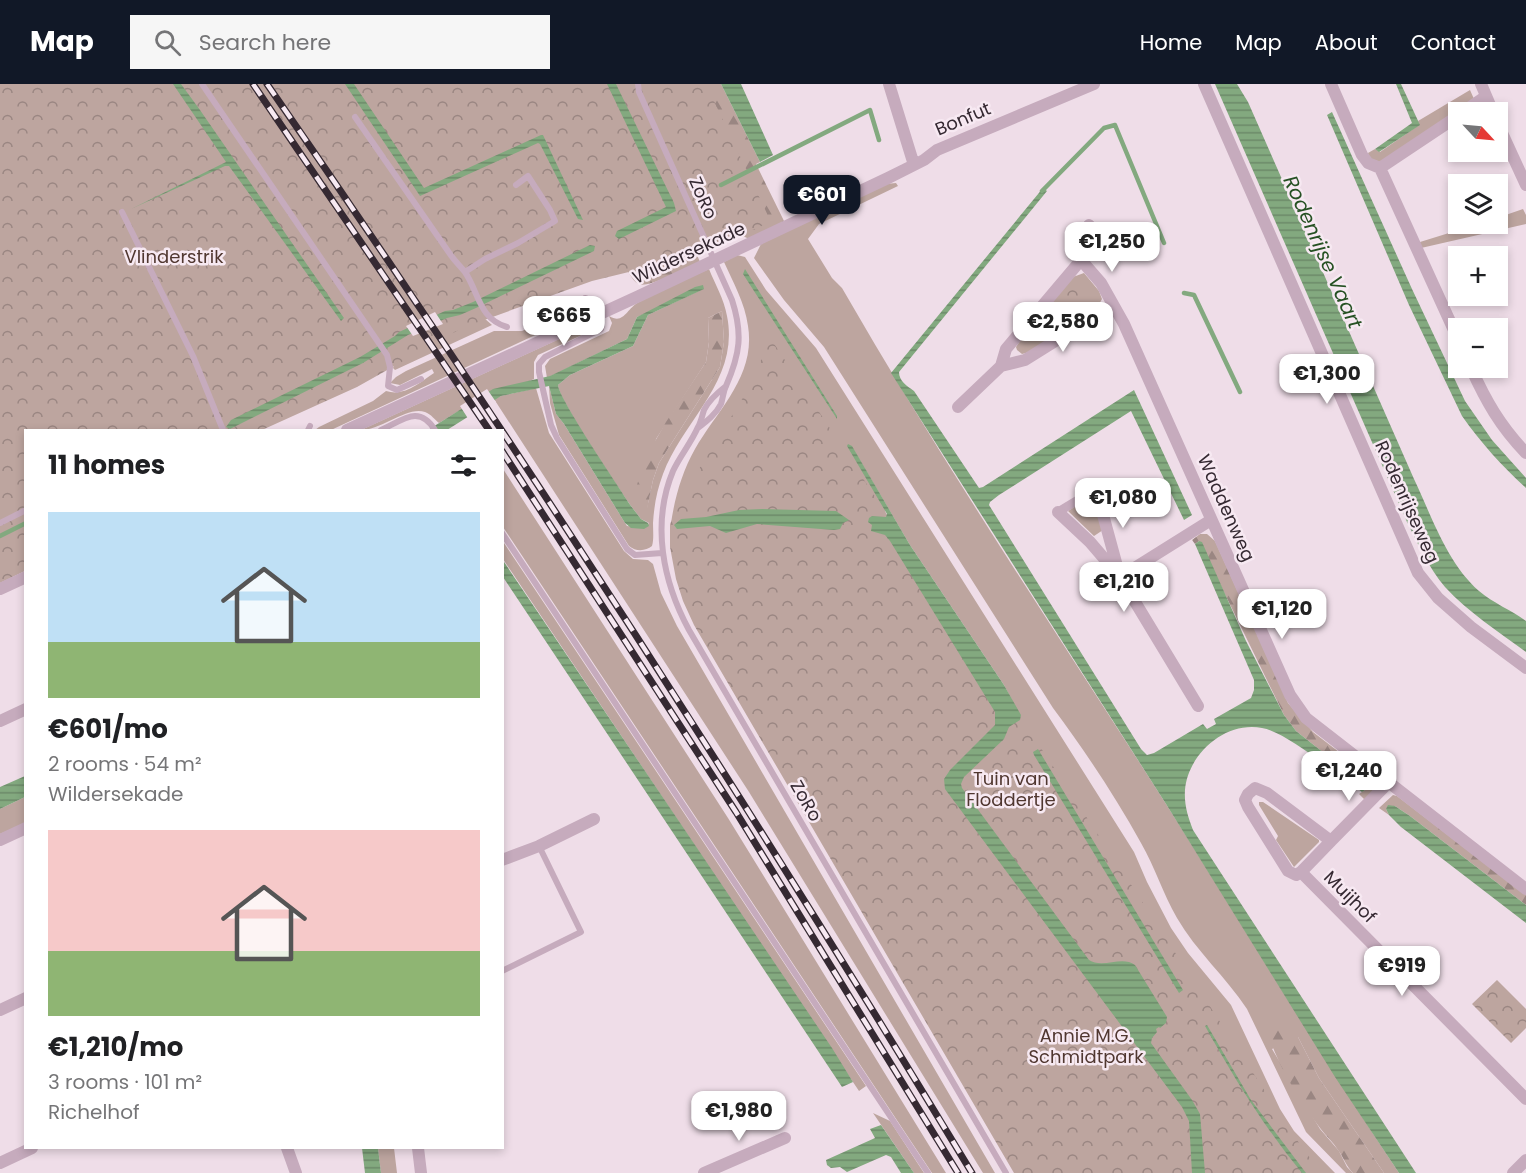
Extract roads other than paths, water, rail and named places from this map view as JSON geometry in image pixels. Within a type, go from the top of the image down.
[{"type":"street","points":[[889,84],[914,165]]},
{"type":"street","name":"Bonfut","points":[[914,165],[937,150],[1094,84]]},
{"type":"street","name":"Rodenrijseweg","points":[[1204,84],[1418,573],[1438,598],[1471,627],[1526,668]]},
{"type":"street","points":[[1331,84],[1362,154],[1368,163],[1380,168],[1448,318]]},
{"type":"street","points":[[1481,84],[1487,102]]},
{"type":"street","points":[[1478,102],[1485,97]]},
{"type":"street","points":[[1380,168],[1448,123]]},
{"type":"street","points":[[1508,146],[1526,185]]},
{"type":"street","name":"Wildersekade","points":[[348,429],[600,314],[914,165]]},
{"type":"street","points":[[1001,366],[1006,349],[1081,260],[1089,225]]},
{"type":"street","name":"Waddenweg","points":[[1081,260],[1101,283],[1129,335],[1290,695],[1306,718],[1526,889]]},
{"type":"street","points":[[958,407],[1001,366],[1025,360],[1113,304]]},
{"type":"street","points":[[1476,378],[1489,407],[1526,453]]},
{"type":"street","points":[[1120,577],[1096,489],[1058,512],[1090,542],[1120,577],[1198,706]]},
{"type":"street","points":[[1120,577],[1211,520]]},
{"type":"street","points":[[0,588],[24,578]]},
{"type":"street","points":[[0,721],[24,710]]},
{"type":"street","name":"Muijhof","points":[[1331,841],[1261,789],[1252,790],[1245,801],[1288,871],[1296,875],[1301,872],[1388,783]]},
{"type":"street","points":[[504,859],[539,846],[594,819]]},
{"type":"street","points":[[0,840],[24,829]]},
{"type":"street","name":"Muijhof","points":[[1301,872],[1526,1099]]},
{"type":"street","points":[[0,1010],[24,999]]},
{"type":"street","points":[[704,1173],[785,1137]]},
{"type":"street","points":[[0,1163],[30,1149]]},
{"type":"street","points":[[287,1149],[296,1173]]},
{"type":"street","points":[[418,1149],[421,1173]]},
{"type":"street","points":[[1513,1173],[1526,1160]]},
{"type":"lane","points":[[202,84],[385,353],[389,363],[387,383],[389,388],[400,389],[421,380]]},
{"type":"lane","name":"ZoRo","points":[[630,84],[639,92]]},
{"type":"lane","name":"ZoRo","points":[[638,84],[639,92],[732,300],[739,328],[736,364],[720,404],[713,416],[698,428]]},
{"type":"lane","points":[[355,117],[450,254],[465,272],[481,307],[490,318],[507,327]]},
{"type":"lane","points":[[465,272],[555,221],[528,176],[516,185]]},
{"type":"lane","points":[[122,212],[193,356],[223,429]]},
{"type":"lane","points":[[585,298],[593,302],[600,314],[603,323],[599,331],[542,359],[539,364],[553,432],[627,549],[635,555],[662,553]]},
{"type":"lane","name":"ZoRo","points":[[726,386],[708,404],[669,482],[662,524],[662,553],[669,586],[689,630],[1006,1173]]},
{"type":"lane","points":[[384,429],[416,416],[424,417],[434,428]]},
{"type":"lane","points":[[0,523],[24,511]]},
{"type":"lane","points":[[504,536],[928,1173]]},
{"type":"lane","points":[[504,970],[581,932],[539,846]]},
{"type":"waterway","points":[[721,185],[870,110],[879,140]]},
{"type":"waterway","points":[[1042,191],[1104,128],[1115,125],[1164,243]]},
{"type":"waterway","points":[[1184,293],[1194,295],[1240,392]]},
{"type":"waterway","points":[[0,536],[24,524]]},
{"type":"railway","points":[[253,84],[488,429]]},
{"type":"railway","points":[[267,84],[500,429]]},
{"type":"railway","points":[[504,434],[715,759],[972,1173]]},
{"type":"railway","points":[[504,454],[736,812],[958,1173]]},
{"type":"water label","name":"Rodenrijse Vaart","points":[[1323,252]]},
{"type":"park label","name":"Vlinderstrik","points":[[174,257]]},
{"type":"park label","name":"Tuin van Floddertje","points":[[1011,789]]},
{"type":"park label","name":"Annie M.G. Schmidtpark","points":[[1086,1046]]}]
